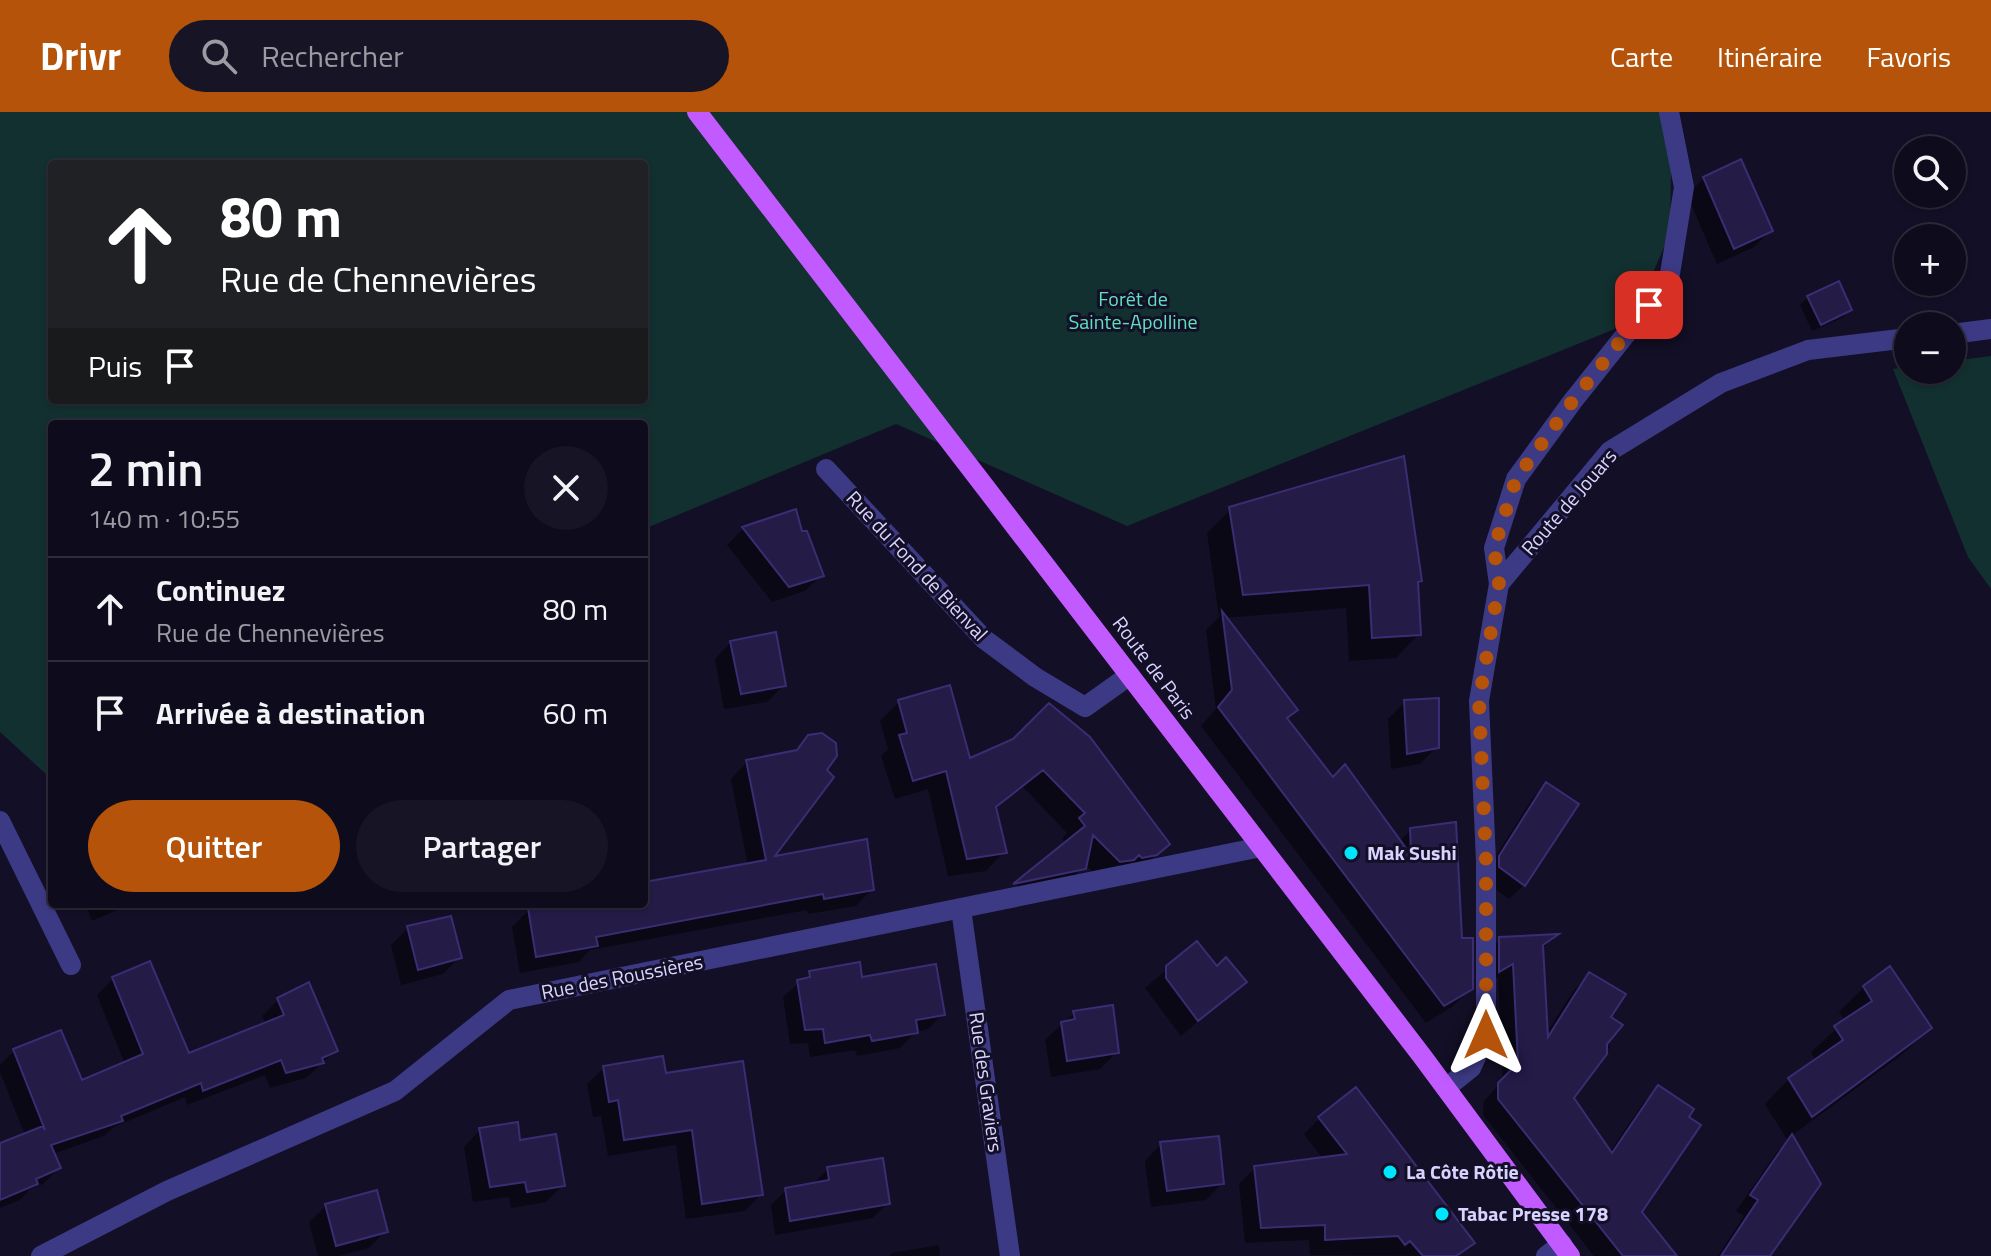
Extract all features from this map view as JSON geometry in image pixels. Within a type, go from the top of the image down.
[{"type":"main road","name":"Route de Paris","points":[[697,112],[1446,1088],[1559,1252]]},
{"type":"street","points":[[1446,1088],[1471,1068],[1486,1035],[1486,861],[1479,701],[1499,584],[1494,548],[1516,479],[1572,402],[1669,280],[1684,187],[1669,112]]},
{"type":"street","points":[[1966,332],[1991,329]]},
{"type":"street","name":"Route de Jouars","points":[[1499,584],[1610,451],[1721,383],[1808,350],[1894,340]]},
{"type":"street","name":"Rue du Fond de Bienval","points":[[826,469],[984,639],[1035,677],[1085,707],[1130,675]]},
{"type":"street","points":[[0,821],[71,965]]},
{"type":"street","name":"Rue des Roussières","points":[[43,1256],[167,1191],[395,1091],[509,1000],[1261,847]]},
{"type":"street","name":"Rue des Graviers","points":[[961,909],[1010,1256]]},
{"type":"green space","name":"Forêt de Sainte-Apolline","points":[[0,112],[1672,112],[1670,233],[1632,322],[1127,526],[896,424],[648,527],[648,420],[48,420],[48,776],[0,732]]},
{"type":"green space","points":[[1991,356],[1991,589],[1968,557],[1899,384],[1966,384],[1966,359]]},
{"type":"building","points":[[1741,159],[1773,231],[1734,249],[1703,177]]},
{"type":"building","points":[[1839,281],[1852,310],[1821,325],[1807,296]]},
{"type":"building","points":[[1404,456],[1422,581],[1418,582],[1421,635],[1372,638],[1369,585],[1243,595],[1229,507]]},
{"type":"building","points":[[796,509],[802,531],[807,531],[824,576],[789,587],[742,527]]},
{"type":"building","points":[[1222,611],[1298,710],[1287,718],[1333,777],[1345,764],[1411,855],[1410,828],[1456,822],[1462,938],[1473,938],[1473,989],[1444,1006],[1218,707],[1232,690]]},
{"type":"building","points":[[776,632],[786,686],[741,694],[730,641]]},
{"type":"building","points":[[950,685],[970,758],[1013,739],[1049,703],[1090,737],[1170,844],[1157,855],[1142,858],[1139,855],[1134,860],[1120,862],[1093,835],[1086,869],[1013,884],[1085,826],[1079,818],[1085,813],[1043,770],[996,807],[1007,853],[967,859],[946,771],[913,781],[899,735],[907,733],[898,700]]},
{"type":"building","points":[[1439,698],[1439,748],[1407,754],[1404,700]]},
{"type":"building","points":[[822,733],[836,743],[837,756],[827,770],[834,777],[775,856],[867,839],[874,890],[824,899],[823,894],[596,937],[598,946],[536,957],[528,908],[648,908],[648,881],[766,860],[746,760],[797,750],[808,735]]},
{"type":"building","points":[[1546,782],[1579,804],[1525,886],[1499,867],[1499,856]]},
{"type":"building","points":[[451,916],[462,958],[418,970],[407,926]]},
{"type":"building","points":[[1559,934],[1543,945],[1548,1037],[1589,972],[1626,994],[1611,1017],[1623,1025],[1607,1044],[1607,1054],[1574,1098],[1612,1153],[1658,1085],[1694,1109],[1689,1117],[1701,1125],[1642,1212],[1677,1256],[1623,1256],[1498,1099],[1498,1083],[1518,1063],[1513,964],[1499,972],[1499,937]]},
{"type":"building","points":[[1197,941],[1217,966],[1226,957],[1247,982],[1198,1021],[1166,978],[1166,966]]},
{"type":"building","points":[[150,961],[189,1053],[284,1015],[277,998],[309,982],[338,1051],[322,1058],[324,1063],[286,1073],[281,1060],[203,1091],[201,1083],[121,1116],[123,1121],[51,1145],[61,1168],[36,1179],[38,1184],[0,1200],[0,1143],[43,1126],[45,1130],[13,1049],[61,1030],[82,1080],[143,1054],[112,977]]},
{"type":"building","points":[[860,962],[862,977],[936,964],[945,1015],[916,1020],[918,1033],[872,1041],[870,1035],[825,1043],[823,1029],[805,1030],[797,980],[810,977],[809,971]]},
{"type":"building","points":[[1890,966],[1932,1028],[1812,1117],[1788,1078],[1843,1040],[1834,1026],[1872,1001],[1863,986]]},
{"type":"building","points":[[1113,1005],[1119,1053],[1067,1061],[1061,1022],[1075,1019],[1073,1011]]},
{"type":"building","points":[[663,1056],[666,1073],[743,1061],[763,1195],[702,1204],[692,1130],[624,1140],[618,1100],[609,1102],[603,1066]]},
{"type":"building","points":[[1356,1087],[1475,1243],[1456,1256],[1423,1256],[1410,1241],[1405,1245],[1398,1236],[1325,1240],[1325,1225],[1261,1228],[1254,1166],[1347,1154],[1318,1117]]},
{"type":"building","points":[[518,1122],[520,1140],[556,1134],[565,1186],[527,1192],[525,1182],[490,1187],[479,1128]]},
{"type":"building","points":[[1792,1134],[1821,1184],[1770,1256],[1721,1256],[1758,1200],[1750,1195]]},
{"type":"building","points":[[1219,1136],[1224,1184],[1167,1191],[1160,1142]]},
{"type":"building","points":[[883,1158],[890,1204],[790,1221],[785,1188],[829,1180],[827,1167]]},
{"type":"building","points":[[377,1190],[388,1232],[336,1246],[325,1204]]},
{"type":"place","name":"Mak Sushi","points":[[1351,853]]},
{"type":"place","name":"La Côte Rôtie","points":[[1390,1172]]},
{"type":"place","name":"Tabac Presse 178","points":[[1442,1214]]},
{"type":"route","points":[[1486,1035],[1486,861],[1479,701],[1499,584],[1494,548],[1516,479],[1649,305]]}]
